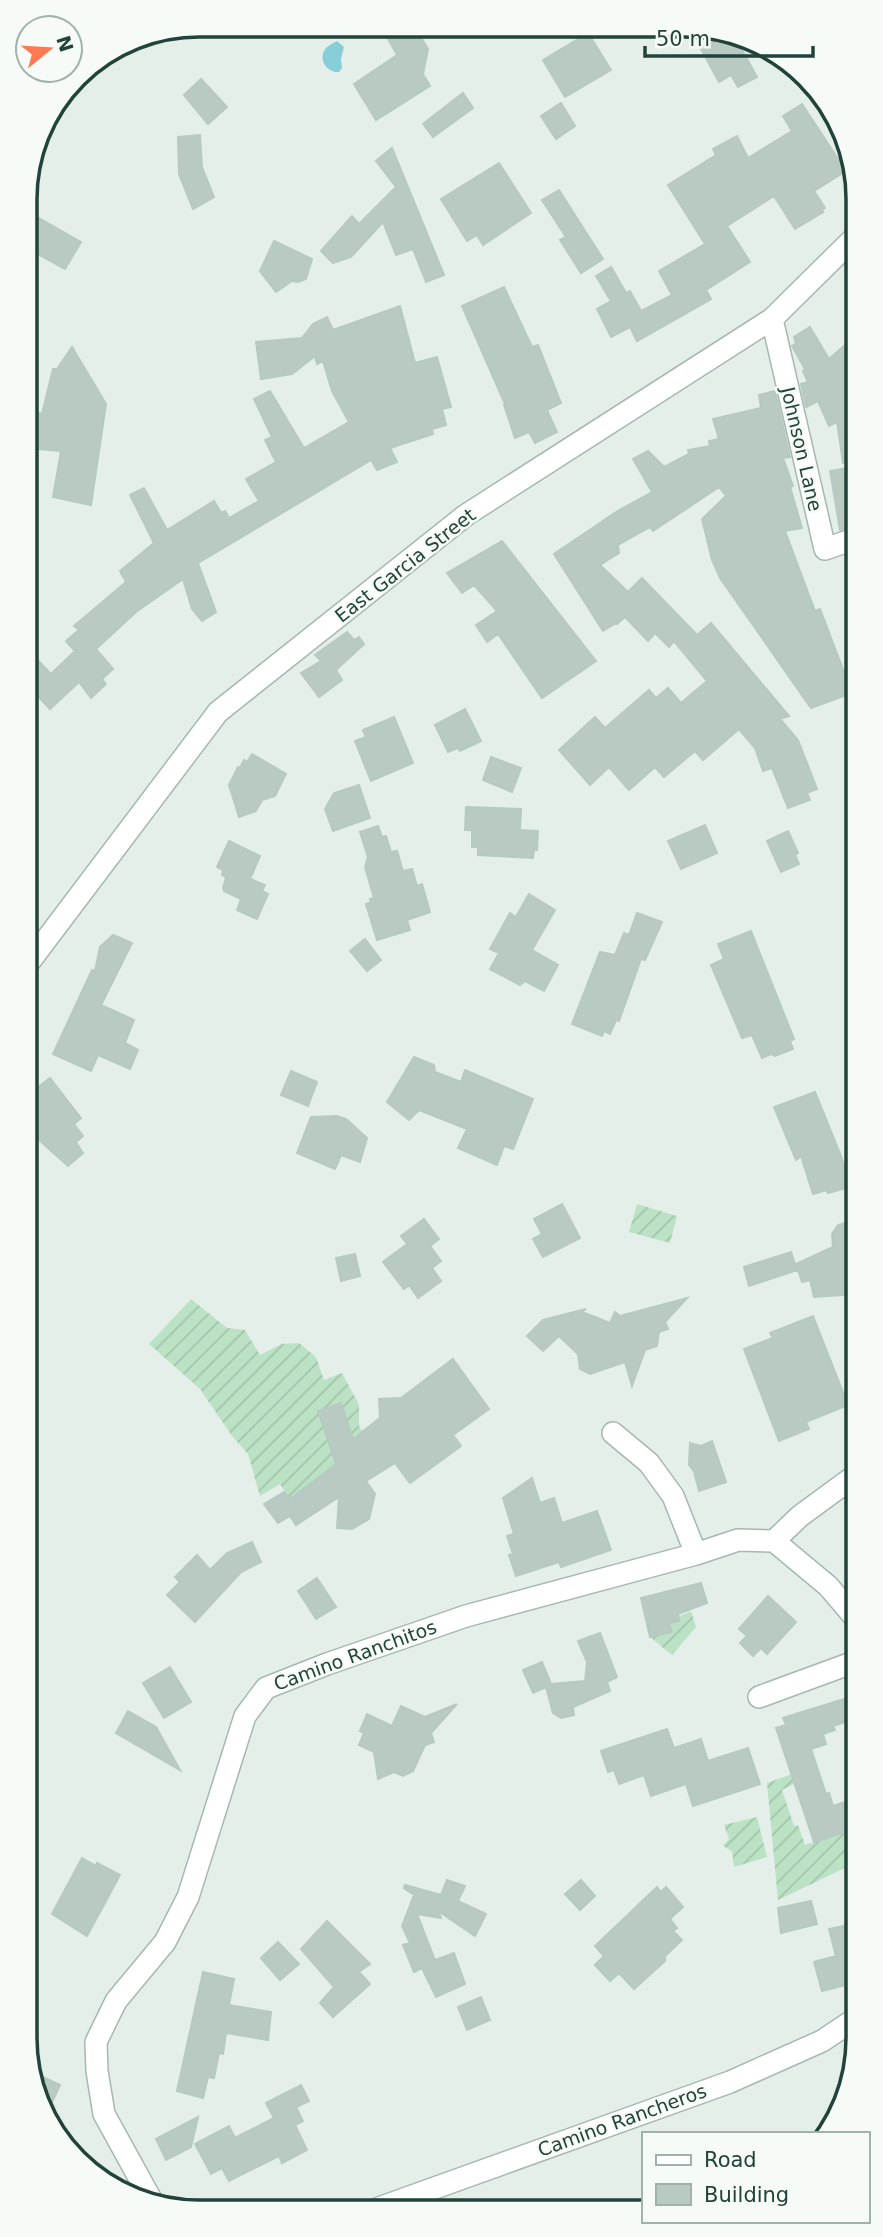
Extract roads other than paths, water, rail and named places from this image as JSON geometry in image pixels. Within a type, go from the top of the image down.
[{"type":"street","name":"East Garcia Street","points":[[37,952],[218,712],[466,515],[772,319],[846,246]]},
{"type":"street","name":"Johnson Lane","points":[[772,319],[825,549],[846,542]]},
{"type":"street","points":[[613,1433],[649,1463],[673,1496],[696,1554]]},
{"type":"street","points":[[846,1482],[800,1516],[774,1541],[828,1586],[846,1607]]},
{"type":"street","name":"Camino Ranchitos","points":[[147,2192],[104,2114],[97,2071],[96,2042],[116,2001],[165,1942],[188,1897],[245,1716],[265,1688],[466,1616],[738,1541],[774,1541]]},
{"type":"street","points":[[759,1697],[846,1665]]},
{"type":"street","name":"Camino Rancheros","points":[[401,2200],[730,2081],[822,2042],[846,2025]]},
{"type":"water","points":[[337,41],[344,47],[342,68],[335,72],[327,68],[323,61],[323,52]]}]
